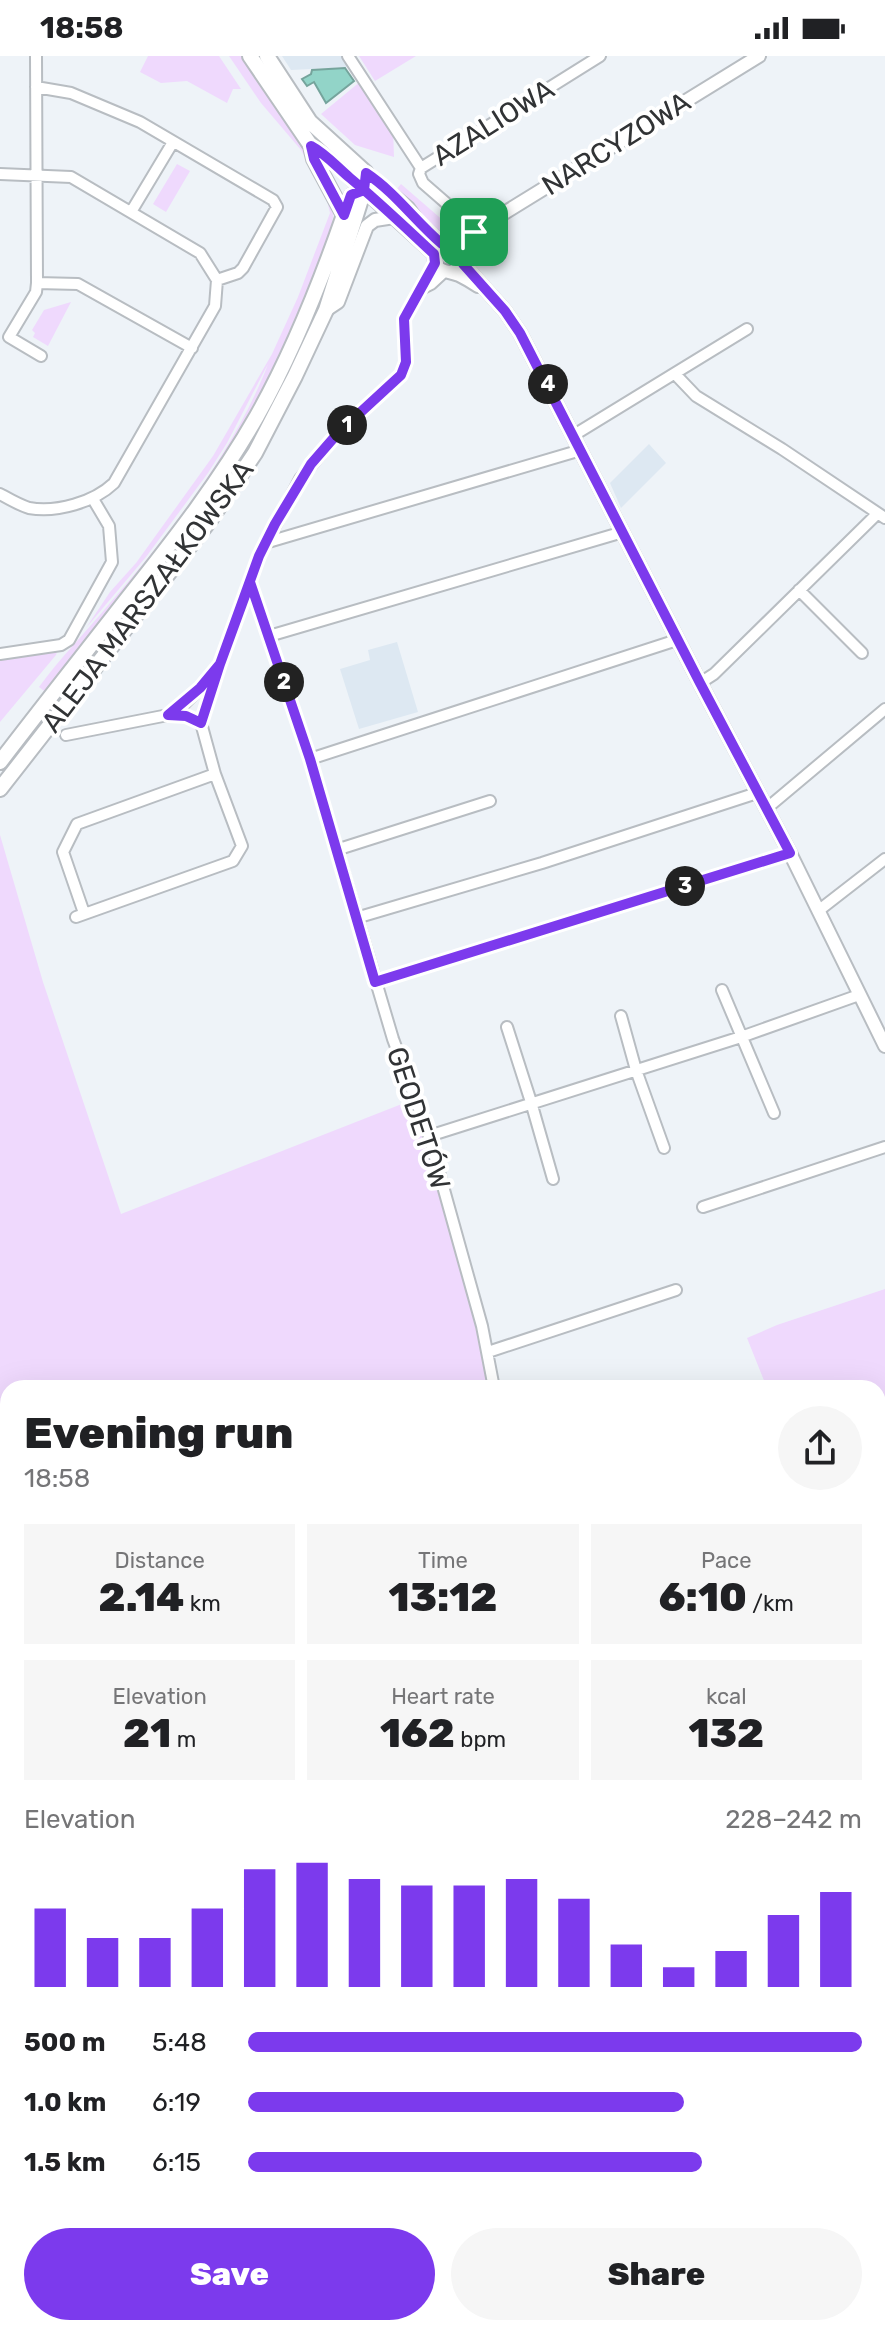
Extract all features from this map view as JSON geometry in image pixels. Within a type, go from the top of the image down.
[{"type":"main road","points":[[250,56],[311,146],[314,159],[344,215]]},
{"type":"main road","points":[[267,56],[310,122],[366,173]]},
{"type":"main road","name":"ALEJA MARSZAŁKOWSKA","points":[[0,789],[230,490],[270,424],[326,310],[364,190],[366,173]]},
{"type":"main road","name":"ALEJA MARSZAŁKOWSKA","points":[[0,762],[231,460],[297,337],[344,215]]},
{"type":"street","points":[[36,56],[37,283],[36,292],[9,337],[41,356]]},
{"type":"street","points":[[348,56],[421,168]]},
{"type":"street","name":"AZALIOWA","points":[[475,231],[423,183],[419,174],[421,168],[600,56]]},
{"type":"street","name":"NARCYZOWA","points":[[443,258],[475,231],[759,56]]},
{"type":"street","points":[[36,87],[79,96],[140,122],[277,204],[243,268],[238,273],[217,280]]},
{"type":"street","points":[[131,212],[173,142]]},
{"type":"street","points":[[311,146],[321,151],[394,217],[482,287],[505,311],[520,333],[790,853],[885,1046]]},
{"type":"street","points":[[366,173],[408,208],[443,258]]},
{"type":"street","points":[[0,174],[71,177],[200,253],[217,280],[215,306],[114,483],[93,499],[49,508],[21,505],[0,494]]},
{"type":"street","points":[[344,215],[351,195],[364,190],[378,193],[403,215],[418,222]]},
{"type":"street","points":[[326,310],[338,302],[367,226],[375,220],[394,217]]},
{"type":"street","points":[[463,258],[475,231]]},
{"type":"street","points":[[215,774],[77,824],[63,852],[80,915],[233,861],[242,846],[215,774],[201,723],[265,543],[311,464],[338,433],[401,375],[406,362],[404,319],[443,258],[461,247],[463,258],[482,287]]},
{"type":"street","points":[[443,258],[463,258]]},
{"type":"street","points":[[37,283],[78,284],[192,348]]},
{"type":"street","points":[[574,435],[747,329]]},
{"type":"street","points":[[675,374],[696,396],[881,516],[799,590],[714,674],[700,683]]},
{"type":"street","points":[[265,543],[581,450]]},
{"type":"street","points":[[0,654],[61,645],[69,640],[112,562],[109,526],[93,499]]},
{"type":"street","points":[[269,636],[623,532]]},
{"type":"street","name":"GEODETÓW","points":[[250,582],[310,759],[393,1039],[429,1136],[473,1292],[493,1380]]},
{"type":"street","points":[[799,590],[862,653]]},
{"type":"street","points":[[310,759],[677,640]]},
{"type":"street","points":[[168,715],[193,696],[220,664]]},
{"type":"street","points":[[766,809],[885,709]]},
{"type":"street","points":[[66,735],[168,715],[186,716],[201,723]]},
{"type":"street","points":[[356,918],[542,863],[757,793]]},
{"type":"street","points":[[336,850],[490,801]]},
{"type":"street","points":[[375,982],[790,853]]},
{"type":"street","points":[[818,911],[885,859]]},
{"type":"street","points":[[722,990],[774,1113]]},
{"type":"street","points":[[429,1136],[741,1037],[859,995]]},
{"type":"street","points":[[621,1016],[636,1070],[664,1148]]},
{"type":"street","points":[[507,1027],[553,1179]]},
{"type":"street","points":[[703,1207],[885,1147]]},
{"type":"street","points":[[488,1352],[676,1290]]},
{"type":"shaded area","points":[[148,56],[219,56],[241,89],[233,89],[227,103],[187,81],[161,83],[140,72]]},
{"type":"shaded area","points":[[229,56],[244,56],[297,136],[323,183],[320,185],[301,150],[261,103]]},
{"type":"shaded area","points":[[282,56],[345,56],[351,67],[291,70]]},
{"type":"shaded area","points":[[359,56],[416,56],[375,81]]},
{"type":"shaded area","points":[[345,68],[354,81],[326,103],[314,82],[307,86],[302,79],[312,70]]},
{"type":"shaded area","points":[[361,81],[393,130],[394,157],[355,145],[321,114]]},
{"type":"shaded area","points":[[177,164],[190,171],[166,212],[153,204]]},
{"type":"shaded area","points":[[401,184],[459,236],[441,238],[396,190]]},
{"type":"shaded area","points":[[326,196],[334,211],[325,246],[276,361],[236,439],[206,489],[47,693],[39,687],[177,520],[220,458],[238,427],[268,364],[208,473],[146,557],[86,628],[213,456],[272,354],[330,213]]},
{"type":"shaded area","points":[[336,263],[283,388],[233,479],[61,705],[54,699],[188,529],[332,264]]},
{"type":"shaded area","points":[[71,302],[48,346],[33,337],[35,333],[32,330],[44,310]]},
{"type":"shaded area","points":[[649,444],[666,463],[621,508],[610,483]]},
{"type":"shaded area","points":[[397,642],[418,712],[359,729],[340,669],[370,660],[368,650]]},
{"type":"shaded area","points":[[58,649],[56,655],[0,722],[0,658]]},
{"type":"shaded area","points":[[0,835],[43,982],[121,1214],[412,1100],[468,1289],[489,1380],[0,1380]]},
{"type":"shaded area","points":[[885,1289],[885,1380],[764,1380],[747,1338]]},
{"type":"route","points":[[474,232],[442,244],[408,208],[366,173],[364,190],[351,195],[344,215],[314,159],[311,146],[321,151],[340,169],[364,190],[394,217],[434,254],[435,263],[404,319],[406,362],[401,375],[338,433],[311,464],[275,524],[259,556],[220,664],[201,723],[186,716],[168,715],[185,703],[220,664],[250,582],[310,759],[375,982],[790,853],[520,333],[505,311],[463,264],[464,252],[474,232]]}]
